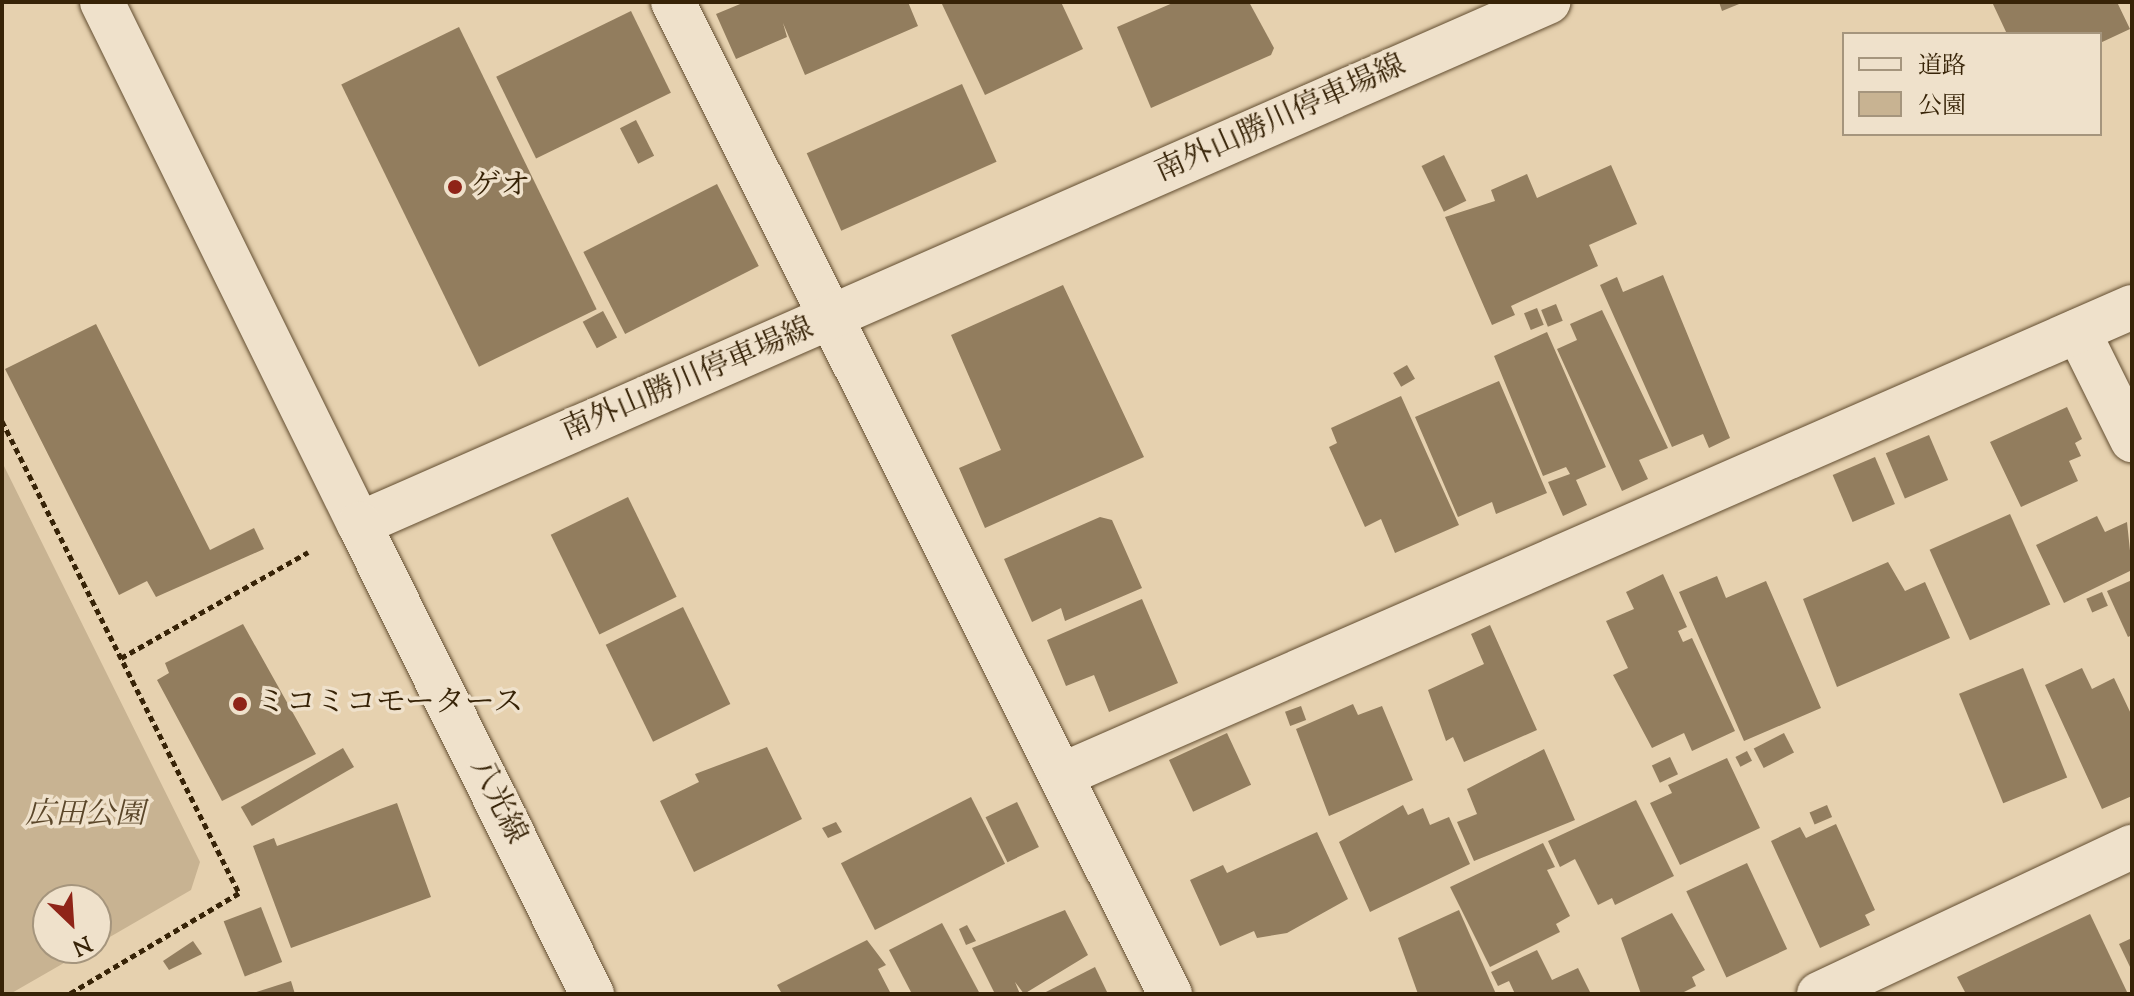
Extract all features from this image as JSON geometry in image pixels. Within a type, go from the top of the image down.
[{"type":"street","points":[[102,2],[359,524]]},
{"type":"street","points":[[673,2],[1170,994]]},
{"type":"street","name":"南外山勝川停車場線","points":[[359,524],[833,319],[1548,2]]},
{"type":"street","points":[[1062,775],[2132,307]]},
{"type":"street","points":[[2078,331],[2132,440]]},
{"type":"street","name":"八光線","points":[[359,524],[592,994]]},
{"type":"street","points":[[1819,994],[2132,847]]},
{"type":"path","points":[[2,421],[239,893],[69,994]]},
{"type":"path","points":[[121,658],[359,524]]},
{"type":"green space","name":"広田公園","points":[[2,462],[200,862],[191,890],[112,936],[112,884],[32,884],[32,964],[62,964],[10,994],[2,994]]},
{"type":"building","points":[[745,2],[908,2],[918,26],[805,75],[783,23],[787,37],[736,59],[716,14]]},
{"type":"building","points":[[941,2],[1061,2],[1083,49],[985,95]]},
{"type":"building","points":[[1175,2],[1249,2],[1274,48],[1271,55],[1151,108],[1117,27]]},
{"type":"building","points":[[1719,2],[1744,2],[1722,11]]},
{"type":"building","points":[[1992,2],[2117,2],[2130,29],[2102,42],[2102,32],[2006,32]]},
{"type":"building","points":[[631,11],[671,93],[536,159],[496,77]]},
{"type":"building","points":[[459,27],[597,309],[479,367],[341,84]]},
{"type":"building","points":[[962,84],[997,162],[841,231],[807,153]]},
{"type":"building","points":[[636,120],[654,156],[638,164],[620,128]]},
{"type":"building","points":[[1444,155],[1466,201],[1444,212],[1422,166]]},
{"type":"building","points":[[1611,165],[1637,224],[1589,245],[1598,266],[1511,306],[1515,315],[1492,325],[1445,217],[1495,201],[1491,190],[1527,174],[1537,198]]},
{"type":"building","points":[[717,184],[759,266],[625,334],[583,252]]},
{"type":"building","points":[[1663,275],[1730,438],[1709,448],[1703,434],[1672,447],[1600,285],[1617,277],[1623,292]]},
{"type":"building","points":[[1063,285],[1144,457],[985,528],[959,468],[1001,450],[951,335]]},
{"type":"building","points":[[1556,304],[1563,321],[1548,327],[1541,310]]},
{"type":"building","points":[[1537,308],[1544,325],[1531,330],[1524,313]]},
{"type":"building","points":[[1602,310],[1668,448],[1639,460],[1648,479],[1622,491],[1557,349],[1577,340],[1570,324]]},
{"type":"building","points":[[603,311],[617,337],[597,348],[583,322]]},
{"type":"building","points":[[96,324],[210,550],[254,528],[264,549],[156,597],[147,581],[119,595],[5,369]]},
{"type":"building","points":[[1547,332],[1606,467],[1576,480],[1587,505],[1563,516],[1548,482],[1570,474],[1566,467],[1543,476],[1494,356]]},
{"type":"building","points":[[1407,365],[1415,379],[1401,387],[1393,373]]},
{"type":"building","points":[[1499,381],[1547,493],[1496,514],[1492,502],[1458,517],[1415,417]]},
{"type":"building","points":[[1401,396],[1459,525],[1395,553],[1381,519],[1365,527],[1329,447],[1337,443],[1331,428]]},
{"type":"building","points":[[2067,407],[2082,439],[2075,443],[2081,456],[2069,461],[2078,481],[2021,507],[1990,442]]},
{"type":"building","points":[[1929,435],[1948,480],[1905,498],[1886,453]]},
{"type":"building","points":[[1875,457],[1895,504],[1853,522],[1833,475]]},
{"type":"building","points":[[628,497],[677,597],[599,634],[551,535]]},
{"type":"building","points":[[2010,514],[2050,604],[1970,640],[1930,550]]},
{"type":"building","points":[[2097,516],[2105,532],[2127,522],[2132,570],[2064,603],[2036,545]]},
{"type":"building","points":[[1100,517],[1112,520],[1142,588],[1065,621],[1061,608],[1032,622],[1004,559]]},
{"type":"building","points":[[1888,562],[1905,591],[1925,582],[1950,638],[1837,687],[1803,599]]},
{"type":"building","points":[[1663,574],[1687,627],[1678,631],[1683,642],[1692,638],[1735,731],[1692,751],[1684,733],[1652,748],[1613,675],[1628,668],[1606,621],[1634,609],[1626,592]]},
{"type":"building","points":[[1717,576],[1726,598],[1766,581],[1821,708],[1744,741],[1679,592]]},
{"type":"building","points":[[2132,580],[2132,635],[2128,637],[2107,591]]},
{"type":"building","points":[[2102,592],[2108,606],[2092,612],[2086,599]]},
{"type":"building","points":[[1142,599],[1178,683],[1109,712],[1094,675],[1066,686],[1047,640]]},
{"type":"building","points":[[683,607],[730,704],[653,742],[606,645]]},
{"type":"building","points":[[243,624],[316,754],[222,801],[157,680],[169,673],[165,663]]},
{"type":"building","points":[[1490,625],[1537,730],[1464,762],[1453,737],[1446,741],[1428,690],[1484,664],[1471,634]]},
{"type":"building","points":[[2023,668],[2067,777],[2003,803],[1959,694]]},
{"type":"building","points":[[2082,668],[2092,689],[2114,678],[2132,716],[2132,796],[2102,809],[2045,685]]},
{"type":"building","points":[[1353,704],[1358,715],[1382,706],[1413,780],[1329,816],[1296,729]]},
{"type":"building","points":[[1301,706],[1306,720],[1290,726],[1285,712]]},
{"type":"building","points":[[1227,733],[1251,785],[1193,812],[1169,760]]},
{"type":"building","points":[[1784,733],[1794,753],[1764,768],[1754,748]]},
{"type":"building","points":[[767,747],[802,819],[694,872],[660,801],[699,782],[695,774]]},
{"type":"building","points":[[343,748],[354,767],[252,826],[241,807]]},
{"type":"building","points":[[1544,749],[1575,820],[1474,861],[1457,822],[1477,814],[1467,789]]},
{"type":"building","points":[[1747,751],[1752,761],[1740,767],[1735,757]]},
{"type":"building","points":[[1670,757],[1678,774],[1660,783],[1652,765]]},
{"type":"building","points":[[1727,758],[1760,828],[1680,865],[1650,803],[1672,793],[1668,785]]},
{"type":"building","points":[[971,797],[1005,864],[875,930],[841,863]]},
{"type":"building","points":[[1636,800],[1674,876],[1615,905],[1612,898],[1598,905],[1575,859],[1560,867],[1548,841]]},
{"type":"building","points":[[1017,802],[1039,847],[1007,862],[986,817]]},
{"type":"building","points":[[397,803],[431,897],[291,948],[253,846],[274,838],[277,846]]},
{"type":"building","points":[[1403,805],[1408,815],[1423,808],[1430,825],[1449,817],[1470,864],[1370,912],[1339,842]]},
{"type":"building","points":[[1827,805],[1832,817],[1815,824],[1810,812]]},
{"type":"building","points":[[836,822],[842,832],[828,838],[822,828]]},
{"type":"building","points":[[1836,824],[1875,910],[1865,915],[1870,925],[1820,948],[1771,841],[1800,827],[1806,838]]},
{"type":"building","points":[[1317,832],[1348,899],[1287,933],[1257,938],[1254,931],[1220,946],[1190,880],[1223,865],[1227,873]]},
{"type":"building","points":[[1543,843],[1555,867],[1547,870],[1570,916],[1556,924],[1560,932],[1490,967],[1450,887]]},
{"type":"building","points":[[1747,863],[1787,949],[1726,977],[1686,891]]},
{"type":"building","points":[[261,907],[282,962],[245,976],[224,921]]},
{"type":"building","points":[[1065,910],[1088,955],[1024,994],[1015,982],[1020,994],[995,994],[972,948]]},
{"type":"building","points":[[1459,910],[1496,994],[1418,994],[1398,938]]},
{"type":"building","points":[[1672,913],[1705,970],[1692,977],[1696,986],[1680,994],[1641,994],[1621,938]]},
{"type":"building","points":[[2090,914],[2128,994],[1966,994],[1957,977]]},
{"type":"building","points":[[942,923],[980,994],[912,994],[889,950]]},
{"type":"building","points":[[967,925],[976,941],[966,945],[959,929]]},
{"type":"building","points":[[2132,938],[2132,971],[2119,944]]},
{"type":"building","points":[[867,940],[886,965],[878,969],[891,994],[782,994],[777,985]]},
{"type":"building","points":[[193,941],[202,954],[169,970],[163,961]]},
{"type":"building","points":[[1537,950],[1552,980],[1578,968],[1591,994],[1515,994],[1509,981],[1498,986],[1491,972]]},
{"type":"building","points":[[1095,967],[1108,994],[1042,994]]},
{"type":"building","points":[[291,981],[295,994],[253,994],[253,993]]},
{"type":"place","name":"ゲオ","points":[[455,187]]},
{"type":"place","name":"ミコミコモータース","points":[[240,704]]}]
